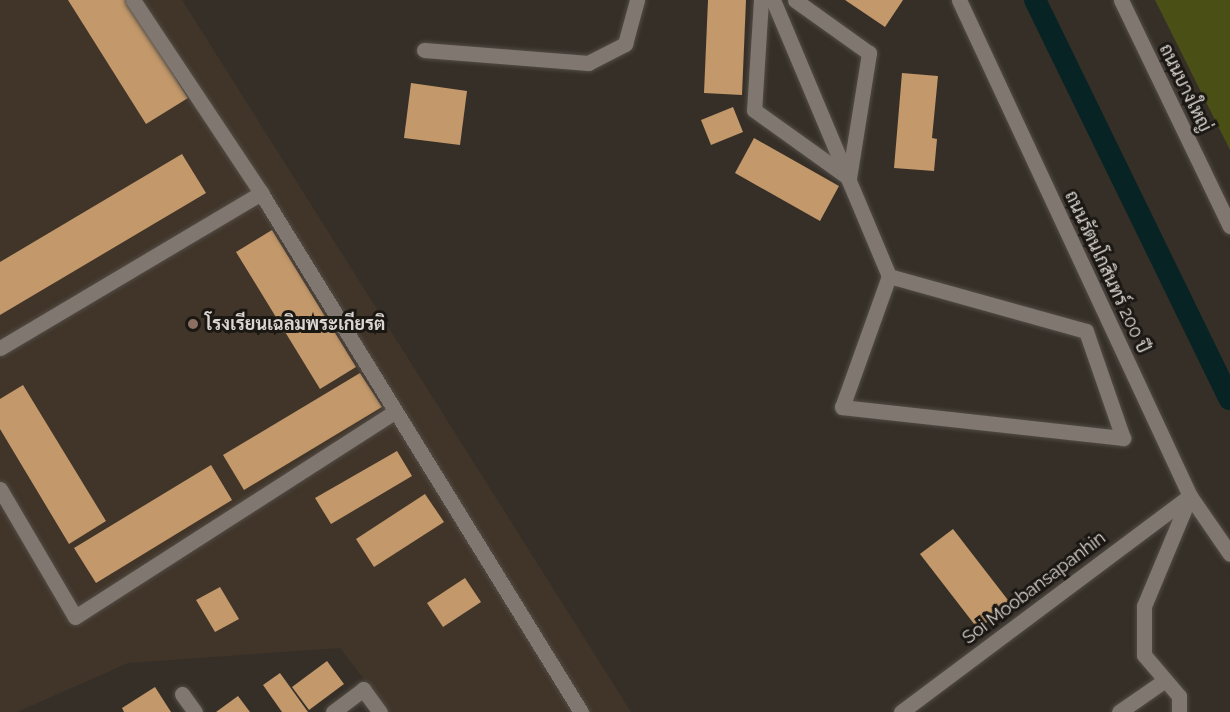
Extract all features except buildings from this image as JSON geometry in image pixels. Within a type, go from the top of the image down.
[{"type":"street","points":[[133,0],[261,193],[581,712]]},
{"type":"street","points":[[424,50],[588,63],[625,45],[638,0]]},
{"type":"street","points":[[761,0],[754,110],[849,178]]},
{"type":"street","points":[[773,0],[889,276],[842,407],[1123,438],[1086,331],[889,276]]},
{"type":"street","points":[[795,0],[869,53],[849,178]]},
{"type":"street","name":"ถนนรัตนโกสินทร์ 200 ปี","points":[[959,0],[1190,496],[1230,555]]},
{"type":"street","name":"ถนนบางใหญ่","points":[[1121,0],[1230,226]]},
{"type":"street","points":[[0,348],[261,193]]},
{"type":"street","points":[[0,489],[75,617],[394,412]]},
{"type":"street","points":[[1179,712],[1179,696],[1144,655],[1144,606],[1190,496]]},
{"type":"street","name":"Soi Moobansapanhin","points":[[901,712],[1190,496]]},
{"type":"street","points":[[1119,712],[1165,680]]},
{"type":"street","points":[[333,712],[363,689],[380,712]]},
{"type":"street","points":[[182,694],[195,712]]},
{"type":"shaded area","name":"โรงเรียนเฉลิมพระเกียรติ","points":[[0,0],[182,0],[631,712],[389,712],[340,648],[128,663],[17,712],[0,712]]},
{"type":"green space","points":[[1155,0],[1230,0],[1230,150]]},
{"type":"waterway","points":[[1035,0],[1230,399]]},
{"type":"place","name":"โรงเรียนเฉลิมพระเกียรติ","points":[[193,324]]}]
